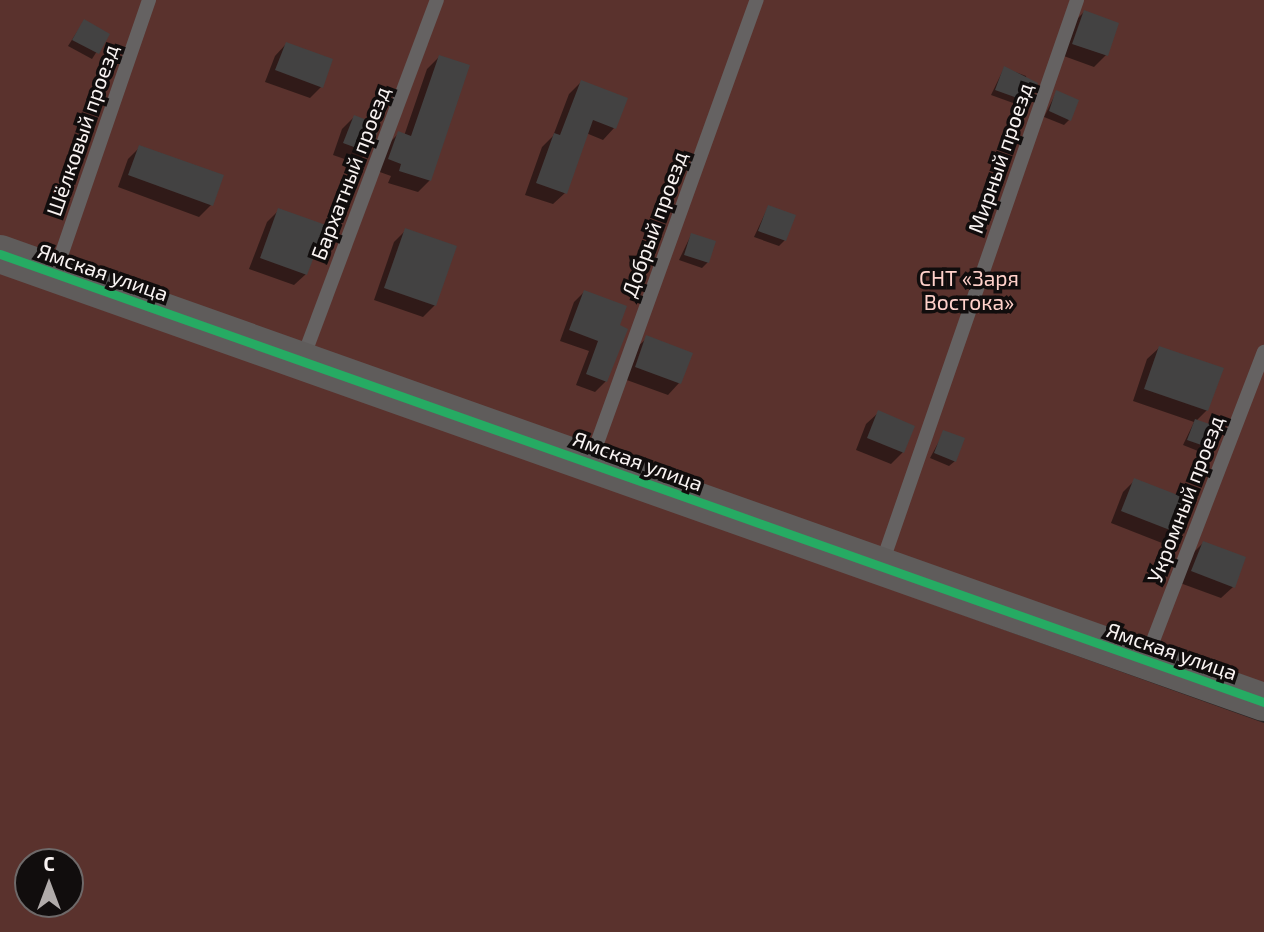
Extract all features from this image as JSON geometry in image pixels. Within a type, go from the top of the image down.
[{"type":"street","name":"Ямская улица","points":[[0,254],[1264,702]]},
{"type":"lane","name":"Шёлковый проезд","points":[[55,274],[149,0]]},
{"type":"lane","name":"Бархатный проезд","points":[[303,360],[437,0]]},
{"type":"lane","name":"Добрый проезд","points":[[590,462],[757,0]]},
{"type":"lane","name":"Мирный проезд","points":[[880,568],[1077,0]]},
{"type":"lane","name":"Укромный проезд","points":[[1145,660],[1264,352]]},
{"type":"green space","name":"СНТ «Заря Востока»","points":[[0,0],[1264,0],[1264,702],[0,254]]},
{"type":"green space","points":[[0,269],[1264,723],[1264,932],[0,932]]},
{"type":"building","points":[[1084,10],[1119,23],[1108,56],[1072,44]]},
{"type":"building","points":[[84,19],[110,34],[99,54],[72,40]]},
{"type":"building","points":[[286,42],[333,59],[323,88],[275,70]]},
{"type":"building","points":[[439,55],[470,65],[431,181],[399,171],[401,164],[388,159],[398,131],[411,136]]},
{"type":"building","points":[[1004,66],[1038,83],[1031,103],[995,90]]},
{"type":"building","points":[[581,80],[628,98],[616,129],[593,120],[567,194],[536,183],[554,133],[560,135]]},
{"type":"building","points":[[1056,90],[1079,100],[1071,121],[1049,111]]},
{"type":"building","points":[[354,115],[380,125],[370,153],[343,143]]},
{"type":"building","points":[[139,145],[224,175],[213,206],[128,175]]},
{"type":"building","points":[[768,205],[796,215],[786,241],[758,231]]},
{"type":"building","points":[[278,208],[326,225],[307,275],[260,258]]},
{"type":"building","points":[[405,228],[457,246],[436,306],[384,288]]},
{"type":"building","points":[[691,233],[716,241],[709,263],[684,255]]},
{"type":"building","points":[[584,290],[627,306],[620,325],[628,329],[607,382],[586,374],[598,341],[569,330]]},
{"type":"building","points":[[646,335],[693,353],[681,384],[635,367]]},
{"type":"building","points":[[1159,346],[1224,368],[1208,411],[1144,389]]},
{"type":"building","points":[[878,410],[915,426],[904,453],[867,438]]},
{"type":"building","points":[[1195,419],[1218,427],[1210,448],[1187,440]]},
{"type":"building","points":[[943,430],[965,438],[956,462],[934,453]]},
{"type":"building","points":[[1134,478],[1188,499],[1175,532],[1121,511]]},
{"type":"building","points":[[1203,541],[1246,557],[1235,588],[1191,571]]},
{"type":"cycle path","points":[[0,254],[1264,702]]}]
